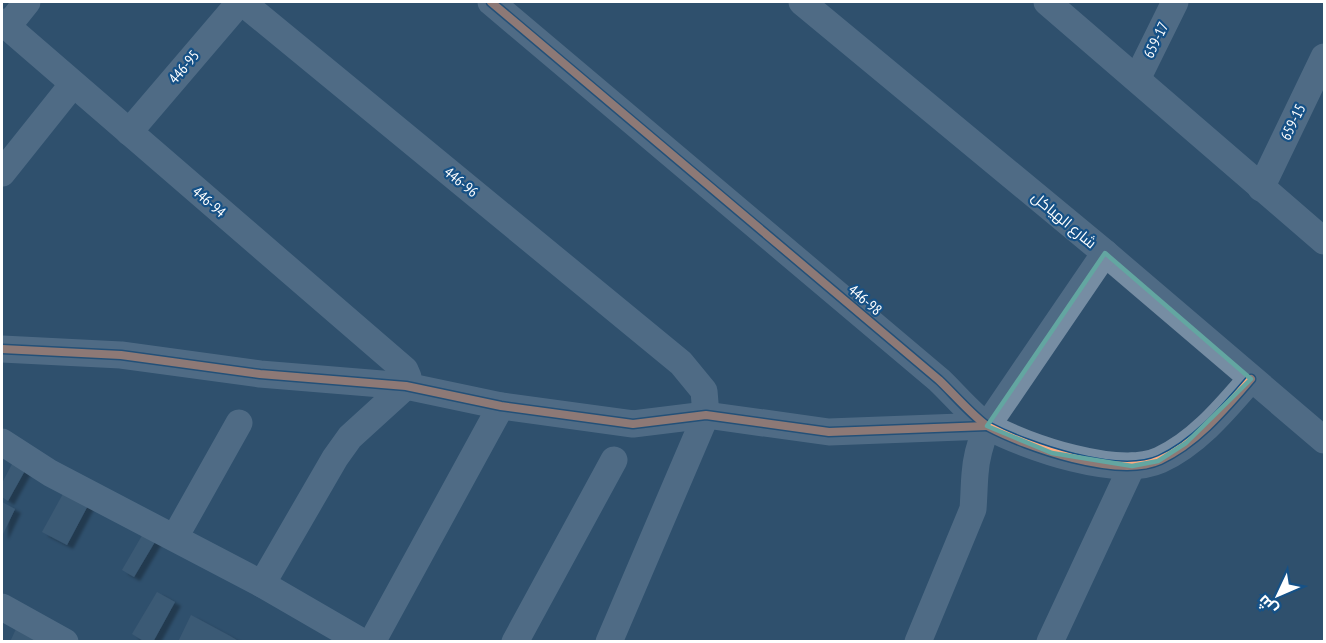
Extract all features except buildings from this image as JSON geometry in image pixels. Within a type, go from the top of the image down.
[{"type":"street","points":[[4,25],[27,2]]},
{"type":"street","name":"446-95","points":[[129,132],[241,2]]},
{"type":"street","name":"446-96","points":[[241,2],[681,363],[704,391],[706,415]]},
{"type":"street","name":"446-98","points":[[491,2],[939,380],[987,426],[1052,453],[1094,463],[1132,466],[1158,461],[1186,443],[1220,415],[1251,379]]},
{"type":"street","name":"شارع الهياكل","points":[[802,2],[1324,440]]},
{"type":"street","points":[[1047,2],[1324,241]]},
{"type":"street","name":"659-17","points":[[1137,80],[1175,2]]},
{"type":"street","name":"446-94","points":[[4,25],[405,370],[408,377],[406,386]]},
{"type":"street","name":"659-15","points":[[1261,188],[1324,57]]},
{"type":"street","points":[[2,173],[73,84]]},
{"type":"street","points":[[918,642],[973,509],[979,447],[987,426],[1105,254]]},
{"type":"street","points":[[2,349],[121,355],[260,374],[406,386],[501,406],[633,424],[706,415],[829,432],[987,426]]},
{"type":"street","points":[[262,584],[335,458],[350,437],[406,386]]},
{"type":"street","points":[[372,642],[501,406]]},
{"type":"street","points":[[609,642],[706,415]]},
{"type":"street","points":[[175,537],[239,423]]},
{"type":"street","points":[[2,442],[50,473],[262,584],[362,642]]},
{"type":"street","points":[[515,642],[614,460]]},
{"type":"street","points":[[1050,642],[1132,466]]},
{"type":"street","points":[[2,607],[65,642]]},
{"type":"highlighted area","points":[[1105,253],[1251,379],[1186,443],[1158,461],[1132,466],[1052,453],[987,426]]},
{"type":"cycle path","points":[[491,2],[939,380],[989,427],[1026,443],[1073,458],[1121,466],[1142,465],[1160,460],[1198,435],[1251,379]]},
{"type":"cycle path","points":[[2,349],[121,355],[260,374],[406,386],[501,406],[633,424],[706,415],[829,432],[987,426]]}]
